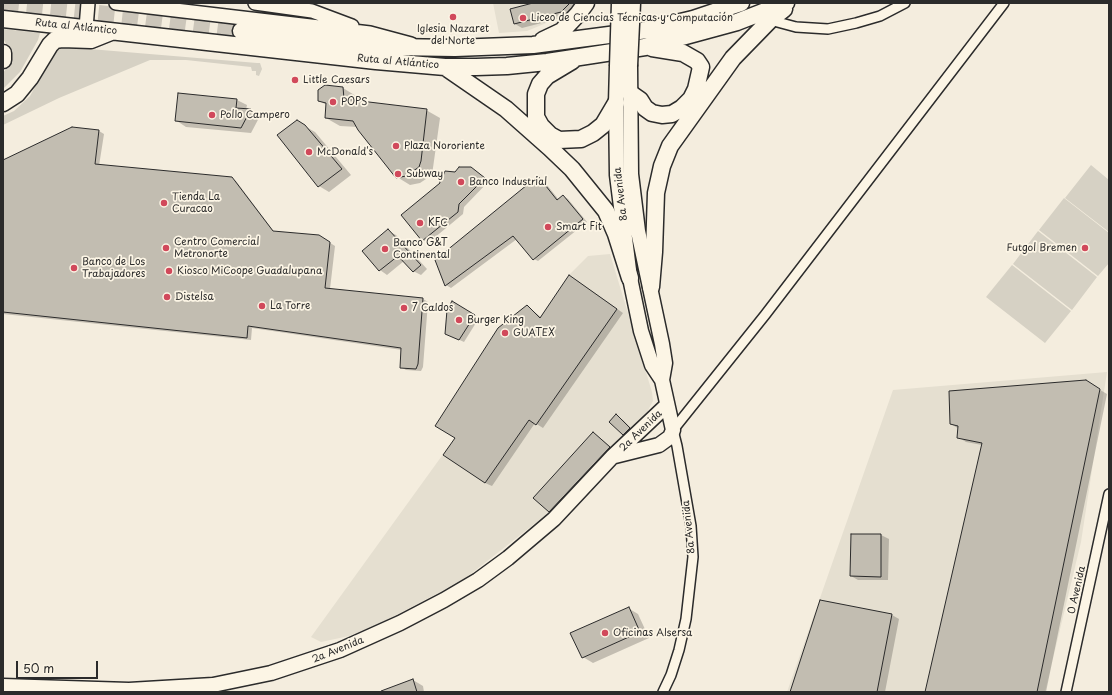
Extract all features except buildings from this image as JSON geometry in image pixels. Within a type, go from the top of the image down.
[{"type":"highway","points":[[532,45],[562,31],[586,3]]},
{"type":"highway","points":[[693,19],[712,3]]},
{"type":"highway","name":"Ruta al Atlántico","points":[[241,31],[386,46],[427,48],[532,45],[647,30],[693,19],[741,3]]},
{"type":"highway","name":"Ruta al Atlántico","points":[[3,19],[265,49],[445,67],[508,66],[645,47],[737,22],[786,3]]},
{"type":"highway","points":[[651,287],[656,193],[665,158],[678,133],[733,58],[781,10],[794,3]]},
{"type":"highway","points":[[3,103],[16,94],[30,78],[50,45],[56,40],[91,40],[112,31]]},
{"type":"highway","points":[[630,93],[652,113],[662,115],[672,114],[682,108],[691,99],[699,82],[701,68],[692,57],[683,53],[645,47]]},
{"type":"highway","points":[[3,53],[3,60]]},
{"type":"highway","points":[[581,56],[558,68],[540,84],[536,94],[535,109],[541,126],[550,135],[560,140],[570,141],[581,139],[593,133],[603,125],[616,103]]},
{"type":"highway","points":[[445,67],[506,109],[572,169],[606,211],[616,234],[630,278]]},
{"type":"main road","points":[[86,28],[88,3]]},
{"type":"main road","name":"Ruta al Atlántico","points":[[116,3],[370,32],[427,48]]},
{"type":"main road","points":[[255,3],[282,4],[312,11],[370,32]]},
{"type":"main road","name":"8a Avenida","points":[[619,3],[624,66],[630,93],[631,174],[638,231],[651,287],[665,363],[662,380],[673,430]]},
{"type":"main road","name":"8a Avenida","points":[[633,3],[624,66],[616,103],[617,175],[630,278],[641,331],[652,365],[662,380]]},
{"type":"main road","name":"2a Avenida","points":[[3,686],[129,690],[207,686],[271,673],[340,650],[400,623],[484,576],[538,534],[613,456],[667,404]]},
{"type":"main road","name":"2a Avenida","points":[[613,456],[659,445],[670,436],[673,430]]},
{"type":"street","points":[[770,20],[796,28],[828,28],[856,23],[880,16],[905,3]]},
{"type":"street","points":[[673,430],[765,315],[1004,3]]},
{"type":"street","name":"8a Avenida","points":[[663,692],[671,675],[686,619],[693,557],[691,526],[673,430]]},
{"type":"street","name":"0 Avenida","points":[[1066,692],[1109,494]]},
{"type":"shaded area","name":"Liceo de Ciencias Técnicas y Computación","points":[[493,3],[570,3],[561,12],[549,14],[550,21],[544,24],[527,31],[499,33]]},
{"type":"shaded area","points":[[3,29],[40,33],[38,40],[20,72],[3,89],[3,73],[9,65],[10,52],[3,38]]},
{"type":"shaded area","points":[[66,47],[260,63],[262,69],[259,76],[256,75],[256,71],[252,71],[251,67],[186,60],[150,60],[59,98],[3,125],[3,116],[14,111],[30,96],[51,58],[59,48]]},
{"type":"shaded area","points":[[1091,165],[1109,180],[1109,232],[1065,198]]},
{"type":"shaded area","name":"Futgol Bremen","points":[[1064,198],[1109,233],[1109,263],[1098,276],[1039,230]]},
{"type":"shaded area","points":[[1038,231],[1097,277],[1072,310],[1013,264]]},
{"type":"shaded area","points":[[610,254],[652,392],[653,401],[645,416],[547,514],[463,580],[379,624],[349,636],[321,642],[311,637],[488,392],[569,275],[588,256]]},
{"type":"shaded area","points":[[1012,265],[1071,311],[1045,343],[986,297]]},
{"type":"shaded area","points":[[1107,372],[1081,542],[1045,692],[787,692],[893,390]]},
{"type":"tunnel","points":[[3,3],[136,17],[241,31]]},
{"type":"place","name":"Iglesia Nazaret del Norte","points":[[453,17]]},
{"type":"place","name":"Liceo de Ciencias Técnicas y Computación","points":[[523,18]]},
{"type":"place","name":"Little Caesars","points":[[295,80]]},
{"type":"place","name":"POPS","points":[[333,102]]},
{"type":"place","name":"Pollo Campero","points":[[212,115]]},
{"type":"place","name":"Plaza Nororiente","points":[[396,146]]},
{"type":"place","name":"McDonald's","points":[[309,152]]},
{"type":"place","name":"Subway","points":[[398,174]]},
{"type":"place","name":"Banco Industrial","points":[[461,182]]},
{"type":"place","name":"Tienda La Curacao","points":[[164,203]]},
{"type":"place","name":"KFC","points":[[420,223]]},
{"type":"place","name":"Smart Fit","points":[[548,227]]},
{"type":"place","name":"Centro Comercial Metronorte","points":[[166,248]]},
{"type":"place","name":"Futgol Bremen","points":[[1085,248]]},
{"type":"place","name":"Banco G&T Continental","points":[[385,249]]},
{"type":"place","name":"Banco de Los Trabajadores","points":[[74,268]]},
{"type":"place","name":"Kiosco MiCoope Guadalupana","points":[[169,271]]},
{"type":"place","name":"Distelsa","points":[[167,297]]},
{"type":"place","name":"La Torre","points":[[262,306]]},
{"type":"place","name":"7 Caldos","points":[[404,308]]},
{"type":"place","name":"Burger King","points":[[459,320]]},
{"type":"place","name":"GUATEX","points":[[505,333]]},
{"type":"place","name":"Oficinas Alsersa","points":[[605,633]]}]
